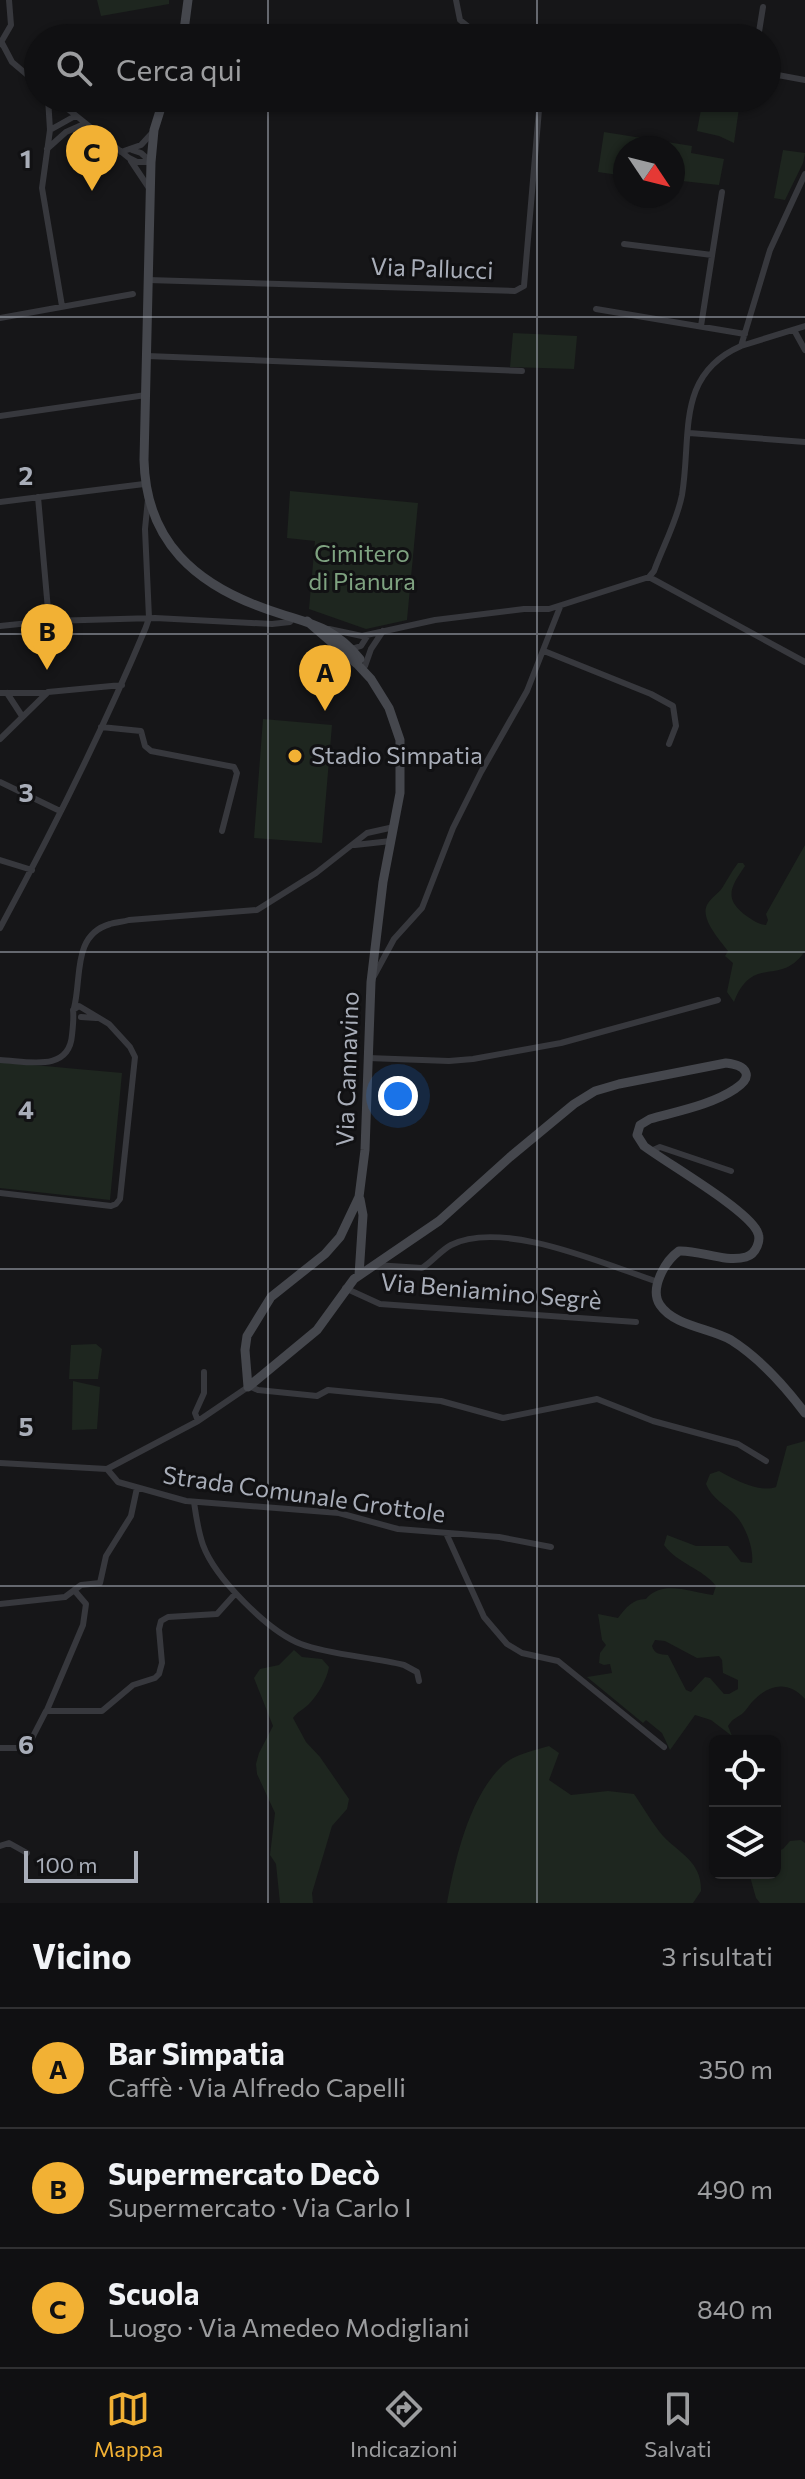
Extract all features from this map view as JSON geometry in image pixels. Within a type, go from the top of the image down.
[{"type":"street","points":[[9,0],[11,25],[1,44],[12,62]]},
{"type":"street","points":[[185,24],[188,0]]},
{"type":"street","points":[[456,0],[457,14],[463,24]]},
{"type":"street","points":[[760,24],[763,7]]},
{"type":"street","points":[[0,56],[24,72]]},
{"type":"street","points":[[781,76],[805,80]]},
{"type":"street","points":[[49,112],[50,130],[42,188],[62,306]]},
{"type":"street","points":[[70,112],[129,158],[151,162]]},
{"type":"street","points":[[160,112],[154,130],[151,162],[144,484],[155,519],[170,545],[196,572],[212,585],[248,603],[307,621],[351,649],[389,708],[400,740],[402,776],[383,882],[371,982]]},
{"type":"street","name":"Via Pallucci","points":[[148,280],[515,291],[524,286],[539,112]]},
{"type":"street","points":[[50,130],[75,116]]},
{"type":"street","points":[[47,149],[66,132],[84,124]]},
{"type":"street","points":[[121,152],[132,150],[147,140],[154,130]]},
{"type":"street","points":[[132,150],[151,162]]},
{"type":"street","points":[[129,158],[151,190]]},
{"type":"street","points":[[741,346],[770,250],[805,174]]},
{"type":"street","points":[[701,326],[722,192]]},
{"type":"street","points":[[624,244],[712,255]]},
{"type":"street","points":[[0,318],[133,294]]},
{"type":"street","points":[[596,309],[745,334]]},
{"type":"street","points":[[649,577],[678,511],[694,392],[703,374],[716,359],[741,346],[805,326]]},
{"type":"street","points":[[794,330],[805,350]]},
{"type":"street","points":[[147,356],[522,371]]},
{"type":"street","points":[[0,416],[146,395]]},
{"type":"street","points":[[689,433],[805,442]]},
{"type":"street","points":[[0,502],[144,484]]},
{"type":"street","points":[[38,497],[49,621]]},
{"type":"street","points":[[0,928],[32,870],[122,685],[149,618],[145,529],[148,499]]},
{"type":"street","points":[[145,529],[155,519]]},
{"type":"street","points":[[324,631],[359,637],[435,620],[560,607],[649,577],[805,662]]},
{"type":"street","name":"Via Cannavino","points":[[248,1386],[245,1360],[247,1336],[271,1297],[325,1254],[340,1237],[359,1197],[365,1150],[371,982],[387,950],[422,908],[453,828],[527,691],[560,607]]},
{"type":"street","points":[[0,626],[149,618],[272,624],[290,622],[293,618]]},
{"type":"street","points":[[324,631],[364,668]]},
{"type":"street","points":[[364,668],[371,649],[383,631]]},
{"type":"street","points":[[351,649],[361,646],[368,635]]},
{"type":"street","points":[[351,649],[359,637]]},
{"type":"street","points":[[544,651],[651,694],[673,706],[676,726],[669,744]]},
{"type":"street","points":[[3,693],[45,693],[122,685]]},
{"type":"street","points":[[3,693],[22,716]]},
{"type":"street","points":[[0,739],[45,693]]},
{"type":"street","points":[[101,727],[139,730],[144,733],[146,748],[151,751],[234,767],[237,773],[222,831]]},
{"type":"street","points":[[0,782],[60,811]]},
{"type":"street","points":[[0,1060],[58,1060],[64,1056],[72,1043],[78,1009],[82,950],[95,931],[108,924],[129,920],[257,910],[275,901],[367,833],[394,827]]},
{"type":"street","points":[[352,846],[391,841]]},
{"type":"street","points":[[0,860],[32,870]]},
{"type":"street","points":[[368,1058],[473,1059],[561,1043],[718,1000]]},
{"type":"street","points":[[0,1193],[113,1206],[120,1199],[126,1122],[136,1062],[130,1047],[103,1020],[78,1009]]},
{"type":"street","points":[[1,1463],[107,1469],[198,1421],[248,1386],[317,1330],[345,1288],[359,1275],[432,1227],[574,1104],[595,1091],[726,1063],[742,1066],[746,1072],[746,1080],[734,1091],[718,1099],[650,1119],[640,1125],[637,1135],[644,1146],[723,1200],[757,1232],[759,1241],[755,1251],[746,1257],[679,1251],[669,1259],[658,1282],[657,1298],[659,1304],[673,1316],[729,1339],[744,1350],[776,1377],[805,1413]]},
{"type":"street","points":[[651,1151],[660,1147],[731,1171]]},
{"type":"street","name":"Via Cannavino","points":[[359,1197],[363,1215],[359,1275]]},
{"type":"street","points":[[374,1265],[422,1268],[452,1244],[512,1238],[540,1242],[655,1281]]},
{"type":"street","name":"Via Beniamino Segrè","points":[[345,1288],[380,1304],[636,1322]]},
{"type":"street","points":[[198,1421],[195,1413],[204,1393],[204,1372]]},
{"type":"street","points":[[248,1386],[258,1390],[317,1396],[328,1390],[423,1398],[458,1404],[503,1418],[597,1399],[653,1421],[738,1444],[766,1461]]},
{"type":"street","name":"Strada Comunale Grottole","points":[[107,1469],[118,1482],[194,1502],[339,1513],[383,1526],[499,1537],[551,1547]]},
{"type":"street","points":[[0,1604],[65,1597],[81,1585],[101,1582],[104,1561],[127,1524],[137,1488]]},
{"type":"street","points":[[194,1502],[203,1545],[215,1569],[235,1594],[263,1618],[302,1644],[404,1665],[417,1672],[419,1681]]},
{"type":"street","points":[[446,1533],[484,1617],[507,1644],[522,1653],[558,1661],[664,1747]]},
{"type":"street","points":[[0,1748],[27,1748],[47,1710],[84,1617],[86,1602],[74,1590]]},
{"type":"street","points":[[47,1710],[102,1711],[133,1685],[159,1674],[162,1663],[161,1621],[168,1617],[217,1614],[235,1594]]},
{"type":"street","points":[[0,1846],[9,1843],[27,1853]]},
{"type":"green space","points":[[97,0],[169,0],[169,4],[101,16]]},
{"type":"green space","points":[[701,112],[738,112],[734,143],[697,131]]},
{"type":"green space","points":[[604,132],[629,136],[613,136],[613,174],[598,172]]},
{"type":"green space","points":[[685,145],[692,146],[691,153],[724,159],[719,185],[685,181]]},
{"type":"green space","points":[[783,150],[805,153],[785,200],[774,198]]},
{"type":"green space","points":[[513,333],[577,336],[574,369],[510,367]]},
{"type":"green space","name":"Cimitero di Pianura","points":[[290,491],[418,503],[407,620],[366,629],[309,609],[315,541],[287,538]]},
{"type":"green space","name":"Stadio Simpatia","points":[[263,719],[332,725],[322,843],[254,838]]},
{"type":"green space","points":[[805,845],[805,951],[786,968],[758,974],[750,979],[741,987],[734,1002],[727,992],[733,963],[725,956],[728,951],[708,923],[707,905],[738,863],[743,863],[745,866],[733,887],[732,899],[740,911],[766,925],[766,914]]},
{"type":"green space","points":[[0,1062],[122,1073],[110,1200],[0,1188]]},
{"type":"green space","points":[[96,1344],[102,1349],[98,1379],[69,1379],[71,1345]]},
{"type":"green space","points":[[73,1381],[100,1387],[97,1429],[72,1430]]},
{"type":"green space","points":[[805,1441],[805,1699],[787,1687],[767,1690],[730,1723],[732,1735],[711,1720],[695,1715],[670,1750],[662,1733],[646,1720],[643,1723],[587,1677],[612,1673],[610,1664],[599,1663],[600,1653],[606,1645],[602,1640],[598,1614],[618,1618],[633,1602],[669,1588],[713,1595],[716,1586],[664,1545],[667,1535],[696,1546],[728,1546],[741,1562],[752,1563],[743,1526],[706,1484],[710,1474],[719,1471],[755,1487],[776,1487],[787,1446]],"holes":[[[655,1640],[665,1641],[697,1658],[719,1656],[723,1673],[738,1680],[738,1689],[724,1694],[710,1678],[705,1677],[691,1692],[686,1690],[668,1655],[658,1654],[652,1646]]]},
{"type":"green space","points":[[294,1650],[302,1657],[322,1659],[329,1667],[316,1696],[293,1718],[306,1742],[349,1799],[347,1809],[332,1826],[312,1893],[313,1903],[280,1903],[276,1864],[270,1855],[275,1813],[257,1774],[256,1764],[273,1726],[254,1678],[260,1669],[279,1665]]},
{"type":"green space","points":[[549,1746],[559,1753],[549,1780],[571,1795],[608,1791],[634,1794],[663,1836],[689,1859],[698,1873],[701,1891],[693,1903],[447,1903],[465,1830],[491,1778],[513,1758]]},
{"type":"green space","points":[[801,1840],[805,1843],[805,1903],[760,1903],[751,1879],[781,1879],[781,1850],[790,1841]]},
{"type":"place","name":"Scuola","points":[[92,191]]},
{"type":"place","name":"Supermercato Decò","points":[[47,670]]},
{"type":"place","name":"Bar Simpatia","points":[[325,711]]},
{"type":"place","name":"Stadio Simpatia","points":[[295,756]]}]
